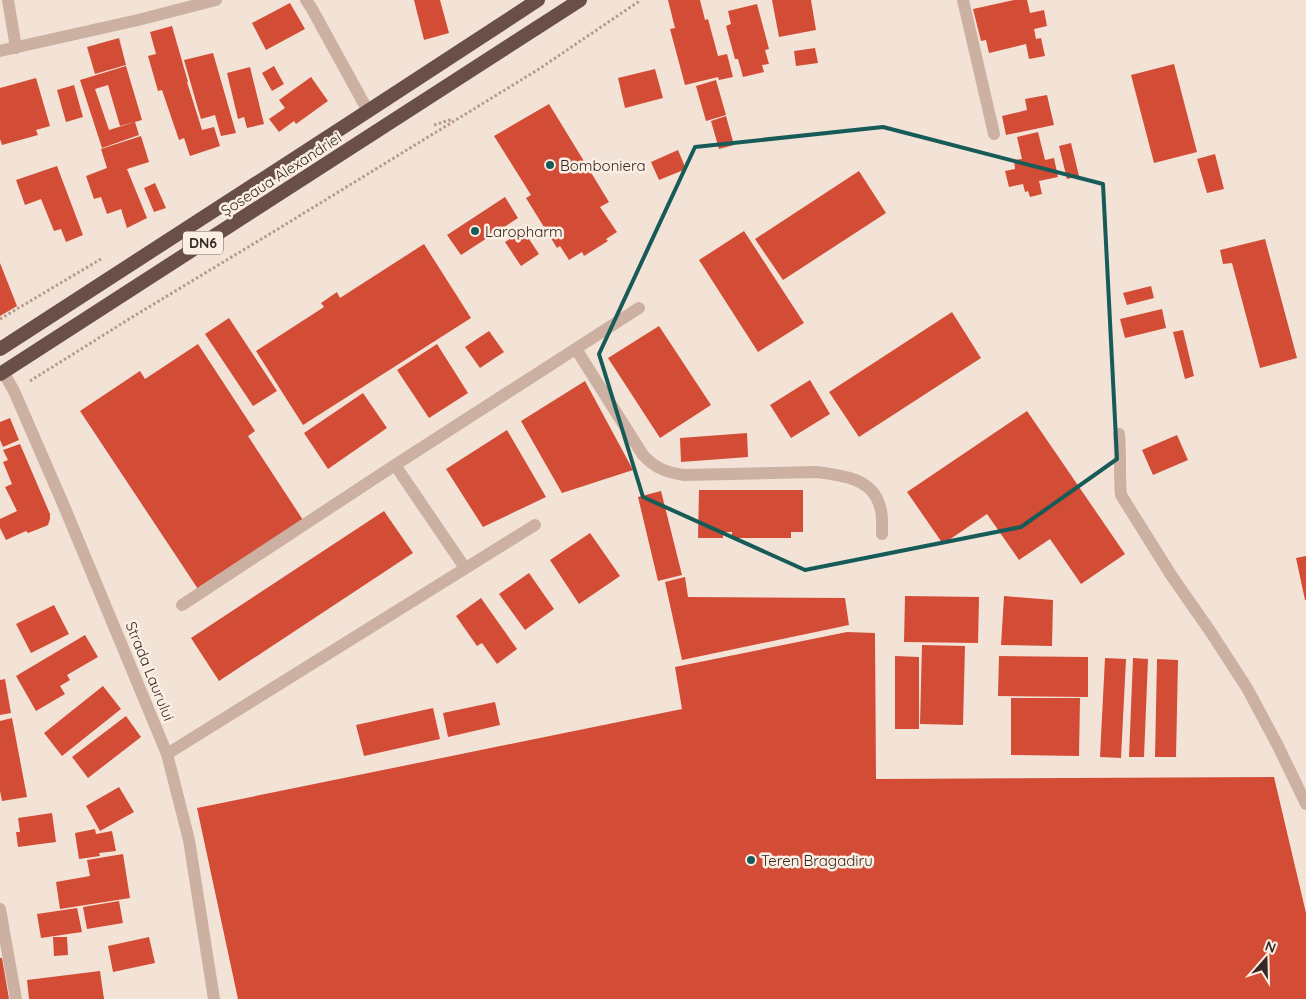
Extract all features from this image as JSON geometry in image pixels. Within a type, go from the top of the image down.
[{"type":"highway","name":"Șoseaua Alexandriei","points":[[0,349],[538,0]]},
{"type":"highway","name":"Șoseaua Alexandriei","points":[[2,373],[580,0]]},
{"type":"street","points":[[8,0],[16,48]]},
{"type":"street","points":[[0,51],[138,20],[216,0]]},
{"type":"street","points":[[306,0],[368,111]]},
{"type":"street","points":[[963,0],[994,134]]},
{"type":"street","points":[[182,605],[395,465],[640,308]]},
{"type":"street","points":[[576,349],[643,455],[651,463],[667,472],[684,474],[816,472],[837,474],[851,478],[871,489],[877,497],[881,508],[882,534]]},
{"type":"street","name":"Strada Laurului","points":[[2,373],[14,392],[64,506],[167,754],[188,840],[214,999]]},
{"type":"street","points":[[1119,434],[1121,495],[1171,575],[1247,688],[1306,804]]},
{"type":"street","points":[[395,465],[465,568]]},
{"type":"street","points":[[167,754],[534,525]]},
{"type":"street","points":[[0,909],[16,999]]},
{"type":"path","points":[[14,392],[66,357],[539,69],[641,0]]},
{"type":"path","points":[[434,126],[460,117]]},
{"type":"highlighted area","points":[[883,127],[1103,184],[1117,459],[1021,527],[805,570],[643,497],[599,354],[695,147]]},
{"type":"building","points":[[414,0],[440,0],[449,33],[424,40]]},
{"type":"building","points":[[668,0],[700,0],[705,20],[708,19],[718,56],[727,54],[733,77],[719,80],[718,77],[685,85],[670,29],[675,28]]},
{"type":"building","points":[[772,0],[811,0],[816,30],[779,37]]},
{"type":"building","points":[[1014,0],[1027,0],[1030,13],[1044,10],[1047,26],[1034,29],[1036,39],[1041,38],[1045,56],[1029,59],[1026,44],[989,53],[986,40],[981,41],[973,9]]},
{"type":"building","points":[[290,3],[305,29],[266,50],[252,23]]},
{"type":"building","points":[[757,4],[769,49],[765,50],[769,64],[762,65],[764,72],[743,77],[738,59],[735,59],[726,26],[731,24],[728,11]]},
{"type":"building","points":[[172,26],[202,130],[214,127],[220,146],[190,156],[184,138],[179,140],[162,90],[158,91],[148,56],[156,54],[150,32]]},
{"type":"building","points":[[119,38],[126,65],[95,74],[87,47]]},
{"type":"building","points":[[815,48],[818,63],[796,66],[794,51]]},
{"type":"building","points":[[213,53],[236,133],[221,136],[215,115],[201,119],[184,60]]},
{"type":"building","points":[[1174,64],[1197,152],[1154,163],[1131,75]]},
{"type":"building","points":[[126,66],[142,120],[120,126],[108,85],[95,89],[109,130],[135,122],[139,135],[102,148],[80,80]]},
{"type":"building","points":[[274,66],[284,84],[272,91],[262,73]]},
{"type":"building","points":[[250,67],[264,124],[247,128],[244,117],[238,119],[227,73]]},
{"type":"building","points":[[655,69],[663,98],[625,108],[618,78]]},
{"type":"building","points":[[311,77],[328,101],[296,124],[294,121],[279,132],[269,119],[285,108],[279,100]]},
{"type":"building","points":[[36,78],[50,126],[36,130],[38,135],[2,145],[0,139],[0,88]]},
{"type":"building","points":[[716,80],[726,115],[706,121],[696,86]]},
{"type":"building","points":[[74,85],[83,117],[66,122],[57,90]]},
{"type":"building","points":[[1047,95],[1054,125],[1006,135],[1002,116],[1027,110],[1025,99]]},
{"type":"building","name":"Bomboniera","points":[[549,104],[609,202],[600,207],[617,232],[606,239],[608,241],[584,256],[582,252],[569,260],[560,246],[557,248],[526,198],[531,195],[494,136]]},
{"type":"building","points":[[726,116],[734,145],[719,149],[711,121]]},
{"type":"building","points":[[1038,132],[1045,160],[1054,158],[1058,177],[1039,181],[1042,194],[1030,197],[1028,191],[1025,192],[1023,184],[1009,187],[1005,171],[1015,169],[1014,160],[1022,159],[1017,137]]},
{"type":"building","points":[[141,136],[149,162],[127,169],[147,218],[127,228],[121,209],[107,214],[101,197],[94,199],[86,176],[107,168],[101,149]]},
{"type":"building","points":[[1071,143],[1079,176],[1067,179],[1059,146]]},
{"type":"building","points":[[678,150],[686,169],[659,180],[651,162]]},
{"type":"building","points":[[1215,154],[1224,189],[1207,193],[1197,159]]},
{"type":"building","points":[[57,166],[83,235],[66,242],[61,229],[54,231],[41,199],[25,205],[16,180]]},
{"type":"building","points":[[859,171],[886,213],[783,280],[755,239]]},
{"type":"building","points":[[155,183],[166,208],[154,212],[144,188]]},
{"type":"building","name":"Laropharm","points":[[505,197],[518,218],[461,255],[447,235]]},
{"type":"building","points":[[523,230],[539,254],[521,266],[505,242]]},
{"type":"building","points":[[744,231],[804,323],[758,352],[699,260]]},
{"type":"building","points":[[1265,239],[1297,358],[1260,368],[1232,263],[1223,264],[1220,250]]},
{"type":"building","points":[[424,244],[471,318],[303,425],[256,351],[324,307],[321,303],[337,292],[340,298]]},
{"type":"building","points":[[0,263],[17,306],[0,316]]},
{"type":"building","points":[[1151,286],[1154,298],[1127,305],[1123,293]]},
{"type":"building","points":[[1162,309],[1166,328],[1125,338],[1120,319]]},
{"type":"building","points":[[952,312],[981,358],[859,437],[829,392]]},
{"type":"building","points":[[229,318],[277,391],[253,406],[205,334]]},
{"type":"building","points":[[659,326],[711,405],[660,438],[608,358]]},
{"type":"building","points":[[1183,330],[1194,376],[1185,379],[1173,332]]},
{"type":"building","points":[[489,331],[504,352],[480,368],[465,347]]},
{"type":"building","points":[[198,344],[255,431],[248,436],[303,520],[198,589],[80,411],[140,371],[145,379]]},
{"type":"building","points":[[437,344],[468,393],[429,418],[397,370]]},
{"type":"building","points":[[810,380],[830,414],[791,438],[770,405]]},
{"type":"building","points":[[585,381],[633,470],[562,493],[521,421]]},
{"type":"building","points":[[363,393],[387,428],[328,469],[304,433]]},
{"type":"building","points":[[1027,411],[1125,554],[1081,584],[1050,539],[1019,560],[987,514],[943,544],[907,492]]},
{"type":"building","points":[[10,418],[19,440],[3,447],[0,440],[0,422]]},
{"type":"building","points":[[507,430],[546,497],[483,527],[446,469]]},
{"type":"building","points":[[747,433],[748,457],[681,462],[680,438]]},
{"type":"building","points":[[1177,435],[1188,460],[1153,475],[1142,450]]},
{"type":"building","points":[[20,444],[50,514],[50,519],[46,526],[28,533],[26,531],[6,540],[0,528],[0,519],[17,511],[5,487],[12,484],[3,462],[8,460],[3,450]]},
{"type":"building","points":[[699,490],[803,490],[803,532],[791,532],[791,538],[732,538],[732,532],[723,532],[723,538],[698,538]]},
{"type":"building","points":[[661,491],[682,575],[658,581],[638,497]]},
{"type":"building","points":[[384,511],[413,553],[219,681],[191,638]]},
{"type":"building","points":[[590,533],[620,576],[579,604],[550,560]]},
{"type":"building","points":[[1306,556],[1306,600],[1305,600],[1296,558]]},
{"type":"building","points":[[529,573],[554,609],[525,630],[499,594]]},
{"type":"building","points":[[685,577],[688,597],[845,598],[849,625],[682,660],[665,582]]},
{"type":"building","points":[[905,596],[979,597],[978,643],[904,642]]},
{"type":"building","points":[[1004,596],[1053,600],[1052,646],[1001,645]]},
{"type":"building","points":[[481,598],[517,649],[497,664],[482,643],[477,646],[456,616]]},
{"type":"building","points":[[54,605],[69,634],[31,653],[16,624]]},
{"type":"building","name":"Teren Bragadiru","points":[[847,632],[875,633],[876,779],[1274,777],[1306,913],[1306,999],[238,999],[197,808],[682,709],[675,667]]},
{"type":"building","points":[[85,635],[98,657],[67,675],[70,680],[60,686],[65,694],[36,711],[16,676]]},
{"type":"building","points":[[922,645],[965,646],[963,725],[920,724]]},
{"type":"building","points":[[895,656],[919,657],[919,729],[895,729]]},
{"type":"building","points":[[999,656],[1088,657],[1088,697],[998,696]]},
{"type":"building","points":[[1105,658],[1126,659],[1121,758],[1100,757]]},
{"type":"building","points":[[1133,658],[1148,659],[1144,757],[1129,757]]},
{"type":"building","points":[[1157,659],[1178,660],[1176,757],[1155,757]]},
{"type":"building","points":[[5,679],[11,713],[0,715],[0,680]]},
{"type":"building","points":[[103,686],[121,709],[62,756],[44,733]]},
{"type":"building","points":[[1011,698],[1080,698],[1079,756],[1011,755]]},
{"type":"building","points":[[495,702],[500,725],[448,737],[443,713]]},
{"type":"building","points":[[433,708],[440,739],[364,756],[356,725]]},
{"type":"building","points":[[126,716],[141,737],[88,778],[72,757]]},
{"type":"building","points":[[12,718],[27,797],[2,801],[0,791],[0,721]]},
{"type":"building","points":[[119,787],[134,812],[100,831],[86,806]]},
{"type":"building","points":[[52,813],[56,842],[18,847],[16,832],[20,832],[18,818]]},
{"type":"building","points":[[95,829],[96,834],[112,831],[116,851],[99,853],[100,856],[79,859],[75,833]]},
{"type":"building","points":[[123,854],[130,898],[60,909],[56,882],[90,876],[87,860]]},
{"type":"building","points":[[119,901],[123,923],[87,929],[83,907]]},
{"type":"building","points":[[77,908],[82,932],[41,938],[37,914]]},
{"type":"building","points":[[53,937],[67,937],[68,955],[54,956]]},
{"type":"building","points":[[149,937],[155,963],[113,972],[108,946]]},
{"type":"building","points":[[0,958],[2,958],[9,999],[0,999]]},
{"type":"building","points":[[100,971],[104,999],[29,999],[27,980]]},
{"type":"place","name":"Bomboniera","points":[[550,165]]},
{"type":"place","name":"Laropharm","points":[[475,231]]},
{"type":"place","name":"Teren Bragadiru","points":[[751,860]]}]
